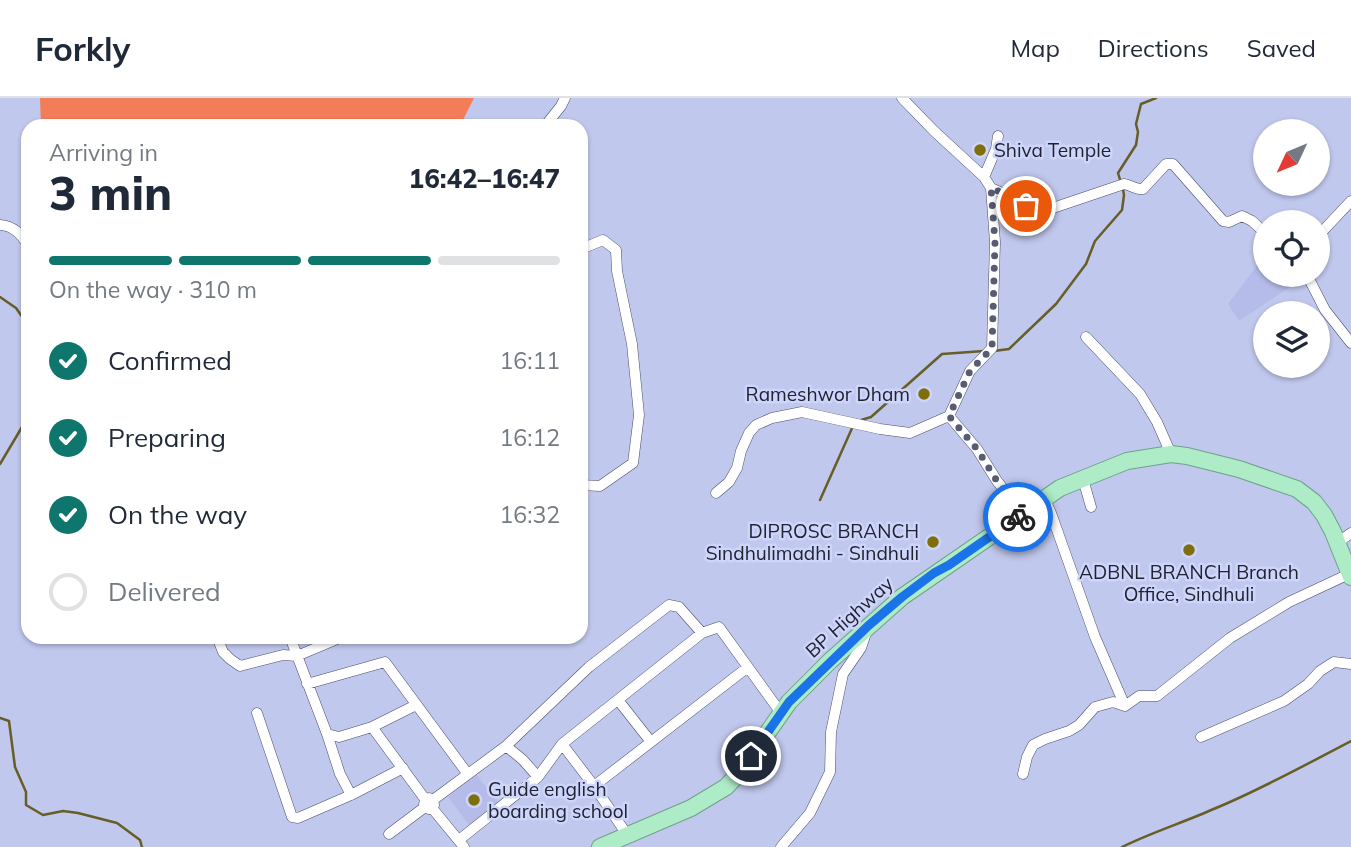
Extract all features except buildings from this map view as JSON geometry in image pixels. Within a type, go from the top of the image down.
[{"type":"highway","name":"BP Highway","points":[[600,847],[691,808],[726,787],[740,772],[781,713],[809,681],[902,597],[1060,488],[1127,461],[1171,454],[1187,456],[1239,469],[1297,489],[1324,514],[1350,575]]},
{"type":"street","points":[[551,119],[565,98]]},
{"type":"street","points":[[716,493],[729,482],[737,468],[749,433],[756,425],[772,418],[802,412],[910,433],[949,416],[970,371],[992,348],[995,242],[991,188],[984,177],[902,98]]},
{"type":"street","points":[[984,177],[996,149],[998,136]]},
{"type":"street","points":[[991,188],[1013,203],[1044,211],[1124,184],[1143,189],[1166,164],[1173,164],[1223,221],[1229,222],[1242,216],[1253,222]]},
{"type":"street","points":[[1330,223],[1351,201]]},
{"type":"street","points":[[0,225],[8,226],[21,234]]},
{"type":"street","points":[[588,246],[603,240],[616,250],[617,271],[632,344],[639,415],[633,463],[600,486],[588,485]]},
{"type":"street","points":[[1313,287],[1325,310],[1351,343]]},
{"type":"street","points":[[1086,337],[1140,394],[1157,422],[1171,454]]},
{"type":"street","points":[[949,416],[977,449],[997,481],[1023,513]]},
{"type":"street","points":[[1083,479],[1091,507]]},
{"type":"street","points":[[1044,498],[1095,637],[1125,706]]},
{"type":"street","points":[[1337,543],[1351,533]]},
{"type":"street","points":[[1125,706],[1139,696],[1157,696],[1240,632],[1289,602],[1350,575]]},
{"type":"street","points":[[389,834],[506,746],[589,667],[669,605],[679,607],[702,634]]},
{"type":"street","points":[[781,847],[810,813],[830,772],[831,732],[843,674],[861,648],[868,626]]},
{"type":"street","points":[[372,727],[462,843],[538,777],[562,744],[702,634],[719,627],[781,713]]},
{"type":"street","points":[[220,644],[223,652],[240,666],[283,655],[297,656],[325,644]]},
{"type":"street","points":[[293,644],[340,774],[351,795]]},
{"type":"street","points":[[307,684],[385,662],[467,773]]},
{"type":"street","points":[[1201,737],[1284,701],[1334,662],[1351,664]]},
{"type":"street","points":[[594,786],[748,667]]},
{"type":"street","points":[[618,700],[651,742]]},
{"type":"street","points":[[1023,774],[1033,745],[1079,725],[1095,707],[1113,702],[1125,706]]},
{"type":"street","points":[[327,734],[339,737],[372,727],[416,705]]},
{"type":"street","points":[[257,713],[292,817],[298,818],[351,795],[403,768]]},
{"type":"street","points":[[562,744],[628,836]]},
{"type":"street","points":[[506,746],[538,777]]},
{"type":"shaded area","points":[[40,98],[474,98],[464,119],[41,119]]},
{"type":"shaded area","points":[[1253,271],[1253,287],[1290,287],[1269,301],[1253,301],[1253,312],[1239,321],[1228,304]]},
{"type":"shaded area","name":"Guide english boarding school","points":[[476,774],[499,803],[470,826],[448,797]]},
{"type":"waterway","points":[[1121,183],[1118,173],[1136,145],[1136,124],[1141,104],[1156,98]]},
{"type":"waterway","points":[[994,351],[1009,349],[1056,304],[1086,264],[1095,241],[1122,210],[1123,189]]},
{"type":"waterway","points":[[0,297],[16,308],[21,315]]},
{"type":"waterway","points":[[858,421],[871,417],[942,354],[984,351]]},
{"type":"waterway","points":[[820,500],[853,426]]},
{"type":"waterway","points":[[0,464],[21,429]]},
{"type":"waterway","points":[[0,718],[9,721],[15,767],[26,792],[26,805],[43,815],[63,811],[117,823],[140,840],[142,847]]},
{"type":"waterway","points":[[1122,847],[1250,793],[1351,741]]},
{"type":"way so far","points":[[1018,517],[1023,513],[997,481],[977,449],[949,416],[970,371],[992,348],[995,242],[991,188],[1013,203],[1026,206]]},
{"type":"place","name":"Shiva Temple","points":[[980,150]]},
{"type":"place","name":"Rameshwor Dham","points":[[924,394]]},
{"type":"place","name":"DIPROSC BRANCH Sindhulimadhi - Sindhuli","points":[[933,542]]},
{"type":"place","name":"ADBNL BRANCH Branch Office, Sindhuli","points":[[1189,550]]},
{"type":"place","name":"Guide english boarding school","points":[[474,800]]},
{"type":"route","points":[[751,756],[789,702],[868,626],[934,573],[1018,517]]}]
